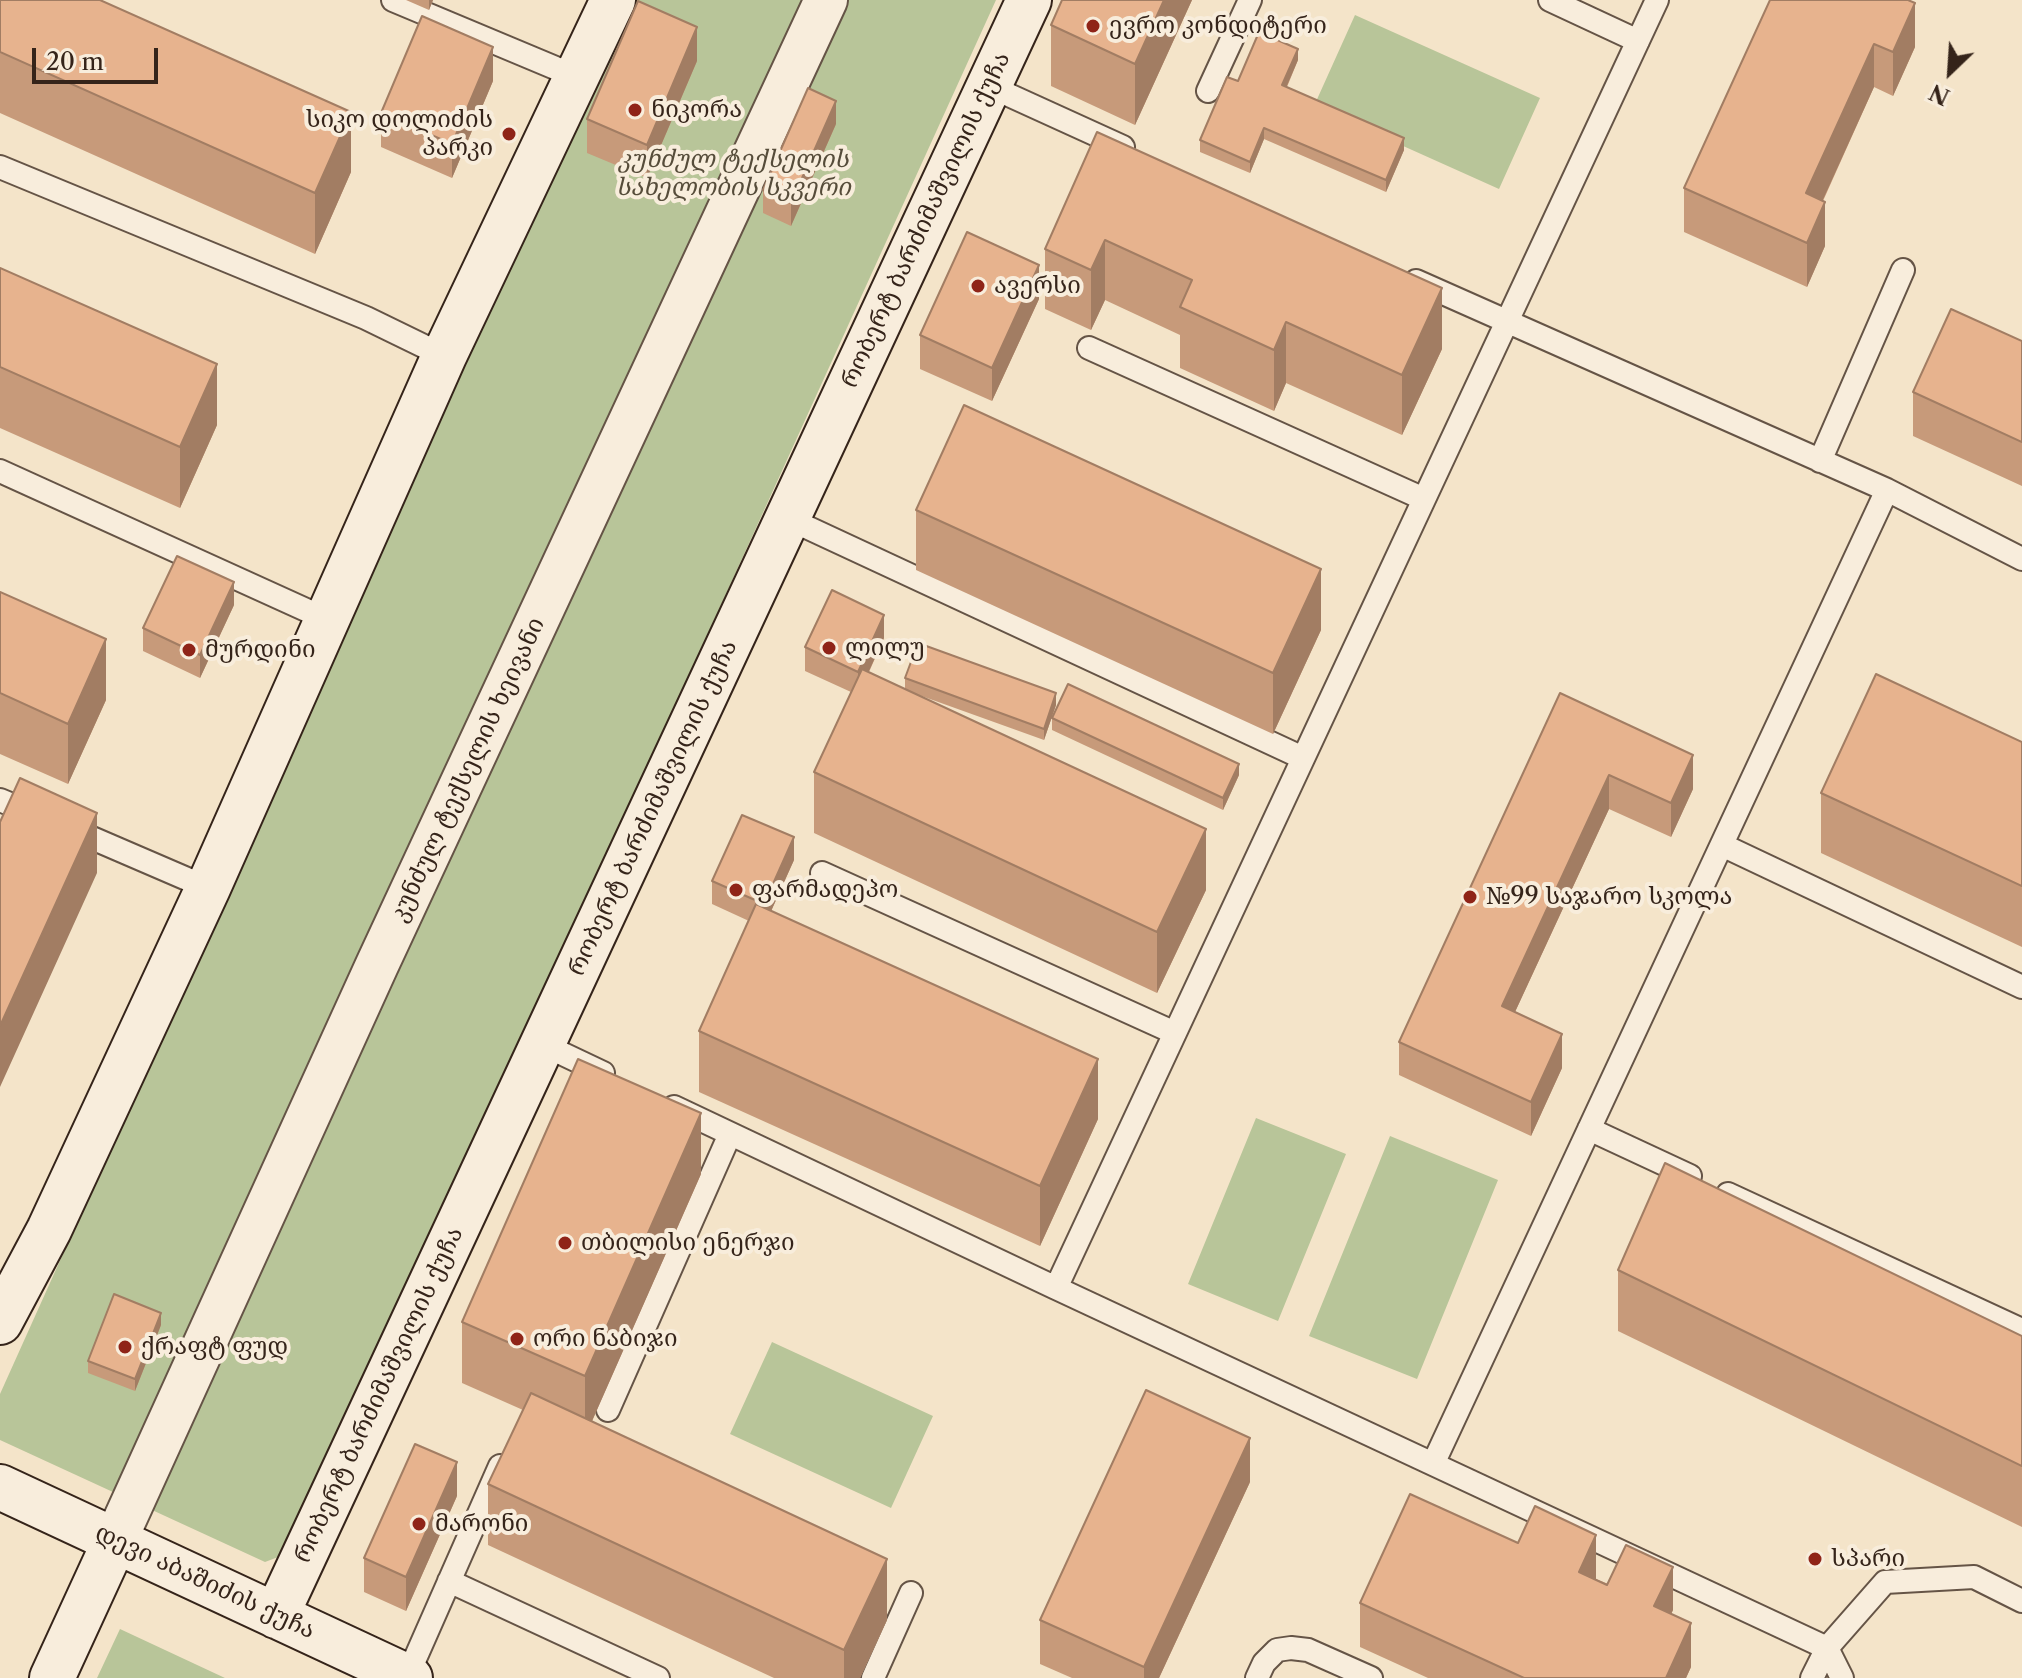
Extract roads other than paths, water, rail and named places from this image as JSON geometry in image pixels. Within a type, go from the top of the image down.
[{"type":"street","points":[[0,1322],[49,1230],[208,888],[444,356],[613,0]]},
{"type":"street","name":"კუნძულ ტექსელის ხეივანი","points":[[115,1541],[371,980],[826,0]]},
{"type":"street","name":"რობერტ ბარძიმაშვილის ქუჩა","points":[[276,1616],[1029,0]]},
{"type":"street","name":"დევი აბაშიძის ქუჩა","points":[[0,1487],[408,1677]]},
{"type":"street","points":[[52,1678],[115,1541]]},
{"type":"lane","points":[[393,0],[577,77]]},
{"type":"lane","points":[[1208,91],[1250,0]]},
{"type":"lane","points":[[1550,0],[1638,41]]},
{"type":"lane","points":[[1056,1288],[1657,0]]},
{"type":"lane","points":[[989,86],[1147,159]]},
{"type":"lane","points":[[0,167],[366,318],[444,356]]},
{"type":"lane","points":[[1392,270],[1887,490],[2022,559]]},
{"type":"lane","points":[[1820,461],[1903,270]]},
{"type":"lane","points":[[1089,348],[1424,499]]},
{"type":"lane","points":[[0,471],[326,619]]},
{"type":"lane","points":[[1433,1464],[1887,490]]},
{"type":"lane","points":[[787,518],[1303,758]]},
{"type":"lane","points":[[5,828],[8,803],[208,888]]},
{"type":"lane","points":[[1722,845],[2022,987]]},
{"type":"lane","points":[[822,873],[1175,1033]]},
{"type":"lane","points":[[544,1045],[622,1082]]},
{"type":"lane","points":[[649,1095],[1827,1648],[1842,1678]]},
{"type":"lane","points":[[1589,1129],[2022,1330]]},
{"type":"lane","points":[[608,1410],[730,1134]]},
{"type":"lane","points":[[408,1677],[507,1450]]},
{"type":"lane","points":[[1812,1678],[1827,1648],[1885,1582],[1974,1577],[2022,1601]]},
{"type":"lane","points":[[449,1581],[658,1678]]},
{"type":"lane","points":[[873,1678],[911,1593]]},
{"type":"lane","points":[[1257,1678],[1264,1663],[1277,1650],[1291,1648],[1308,1650],[1371,1678]]},
{"type":"place","name":"ევრო კონდიტერი","points":[[1093,26]]},
{"type":"place","name":"ნიკორა","points":[[635,110]]},
{"type":"place","name":"სიკო დოლიძის პარკი","points":[[509,134]]},
{"type":"place","name":"ავერსი","points":[[978,286]]},
{"type":"place","name":"ლილუ","points":[[829,648]]},
{"type":"place","name":"მურდინი","points":[[189,650]]},
{"type":"place","name":"ფარმადეპო","points":[[736,890]]},
{"type":"place","name":"№99 საჯარო სკოლა","points":[[1470,897]]},
{"type":"place","name":"თბილისი ენერჯი","points":[[565,1243]]},
{"type":"place","name":"ორი ნაბიჯი","points":[[517,1339]]},
{"type":"place","name":"ქრაფტ ფუდ","points":[[125,1347]]},
{"type":"place","name":"მარონი","points":[[419,1524]]},
{"type":"place","name":"სპარი","points":[[1815,1559]]},
{"type":"park label","name":"კუნძულ ტექსელის სახელობის სკვერი","points":[[733,174]]}]
